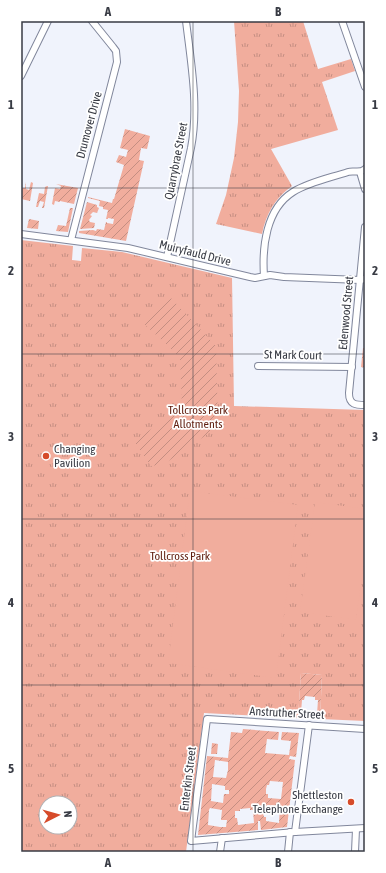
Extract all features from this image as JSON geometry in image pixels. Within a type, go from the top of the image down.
[{"type":"street","points":[[21,76],[48,21]]},
{"type":"street","name":"Drumover Drive","points":[[71,240],[116,62],[116,51],[92,21]]},
{"type":"street","name":"Quarrybrae Street","points":[[167,257],[191,148],[194,126],[194,98],[186,21]]},
{"type":"street","points":[[342,21],[365,87]]},
{"type":"street","points":[[264,276],[263,264],[268,226],[281,203],[292,193],[307,185],[348,172],[363,170],[365,189]]},
{"type":"street","name":"Edenwood Street","points":[[365,227],[363,279],[349,393],[350,400],[355,404],[365,405]]},
{"type":"street","name":"Muiryfauld Drive","points":[[21,234],[128,248],[255,278],[270,275],[284,277],[363,279]]},
{"type":"street","name":"St Mark Court","points":[[258,366],[352,367]]},
{"type":"street","name":"Anstruther Street","points":[[207,720],[365,729]]},
{"type":"street","name":"Enterkin Street","points":[[207,720],[191,841],[222,838]]},
{"type":"street","points":[[288,852],[293,832],[310,725]]},
{"type":"street","points":[[220,852],[222,838],[365,828]]},
{"type":"street","points":[[355,852],[356,829]]},
{"type":"green space","points":[[234,21],[303,21],[318,69],[351,59],[355,71],[322,82],[338,130],[271,149],[292,186],[276,201],[272,207],[262,234],[216,224],[226,195],[234,158],[238,122],[239,91]]},
{"type":"green space","points":[[125,129],[150,136],[147,149],[141,148],[139,160],[144,161],[126,241],[79,233],[79,231],[96,231],[97,229],[104,230],[106,222],[113,224],[114,219],[106,219],[108,210],[99,206],[100,201],[88,197],[112,203],[124,165],[116,162],[119,155],[126,157],[128,150],[120,148]]},
{"type":"green space","points":[[26,182],[26,189],[29,190],[31,182],[33,183],[30,201],[21,199],[21,188],[25,188]]},
{"type":"green space","points":[[56,184],[78,188],[74,204],[55,201],[54,205],[52,204],[55,188],[60,189],[61,186]]},
{"type":"green space","points":[[47,186],[44,208],[42,208],[44,202],[40,201],[38,207],[36,207],[39,193],[44,194],[45,187]]},
{"type":"green space","points":[[87,202],[97,205],[99,208],[97,213],[93,212],[90,215],[92,216],[89,220],[90,222],[95,223],[94,228],[80,229]]},
{"type":"green space","points":[[70,208],[73,208],[68,232],[56,231],[58,225],[66,226]]},
{"type":"green space","points":[[29,219],[39,221],[38,229],[27,228]]},
{"type":"green space","name":"Tollcross Park","points":[[21,240],[73,246],[72,260],[81,261],[82,248],[122,252],[232,278],[234,406],[365,410],[365,721],[320,719],[322,675],[301,673],[298,718],[204,713],[186,852],[21,852]]},
{"type":"green space","name":"Tollcross Park Allotments","points":[[170,297],[216,346],[218,427],[164,464],[151,466],[134,441],[182,408],[180,357],[142,322]]},
{"type":"green space","points":[[363,348],[365,348],[365,368],[361,367]]},
{"type":"green space","points":[[190,491],[298,505],[276,678],[168,663]]},
{"type":"green space","points":[[315,502],[365,509],[365,553],[356,620],[300,612]]},
{"type":"green space","points":[[301,673],[322,675],[320,719],[298,718]],"holes":[[[305,696],[315,697],[315,700],[318,700],[317,714],[301,713],[302,700],[304,700]]]},
{"type":"green space","points":[[243,729],[279,732],[278,740],[267,739],[265,753],[289,755],[291,741],[281,740],[282,732],[299,733],[296,757],[290,756],[289,759],[295,760],[287,827],[261,830],[260,821],[258,821],[258,830],[198,835],[207,756],[228,758],[231,732],[242,733]],"holes":[[[215,760],[228,762],[226,778],[213,777]],[[270,781],[283,782],[281,799],[268,798],[268,794],[266,794],[267,785],[269,785]],[[212,784],[225,786],[225,790],[229,790],[229,794],[224,794],[223,803],[211,801]],[[267,805],[280,806],[279,823],[266,821],[266,817],[264,817],[263,813],[264,808],[267,809]],[[210,808],[222,810],[221,820],[227,820],[226,827],[208,825]],[[250,808],[250,810],[253,810],[254,823],[238,825],[237,818],[235,818],[235,811],[240,811],[240,809]]]},
{"type":"green space","points":[[212,743],[218,744],[217,754],[211,754]]},
{"type":"place","name":"Changing Pavilion","points":[[46,456]]},
{"type":"place","name":"Shettleston Telephone Exchange","points":[[351,802]]}]
